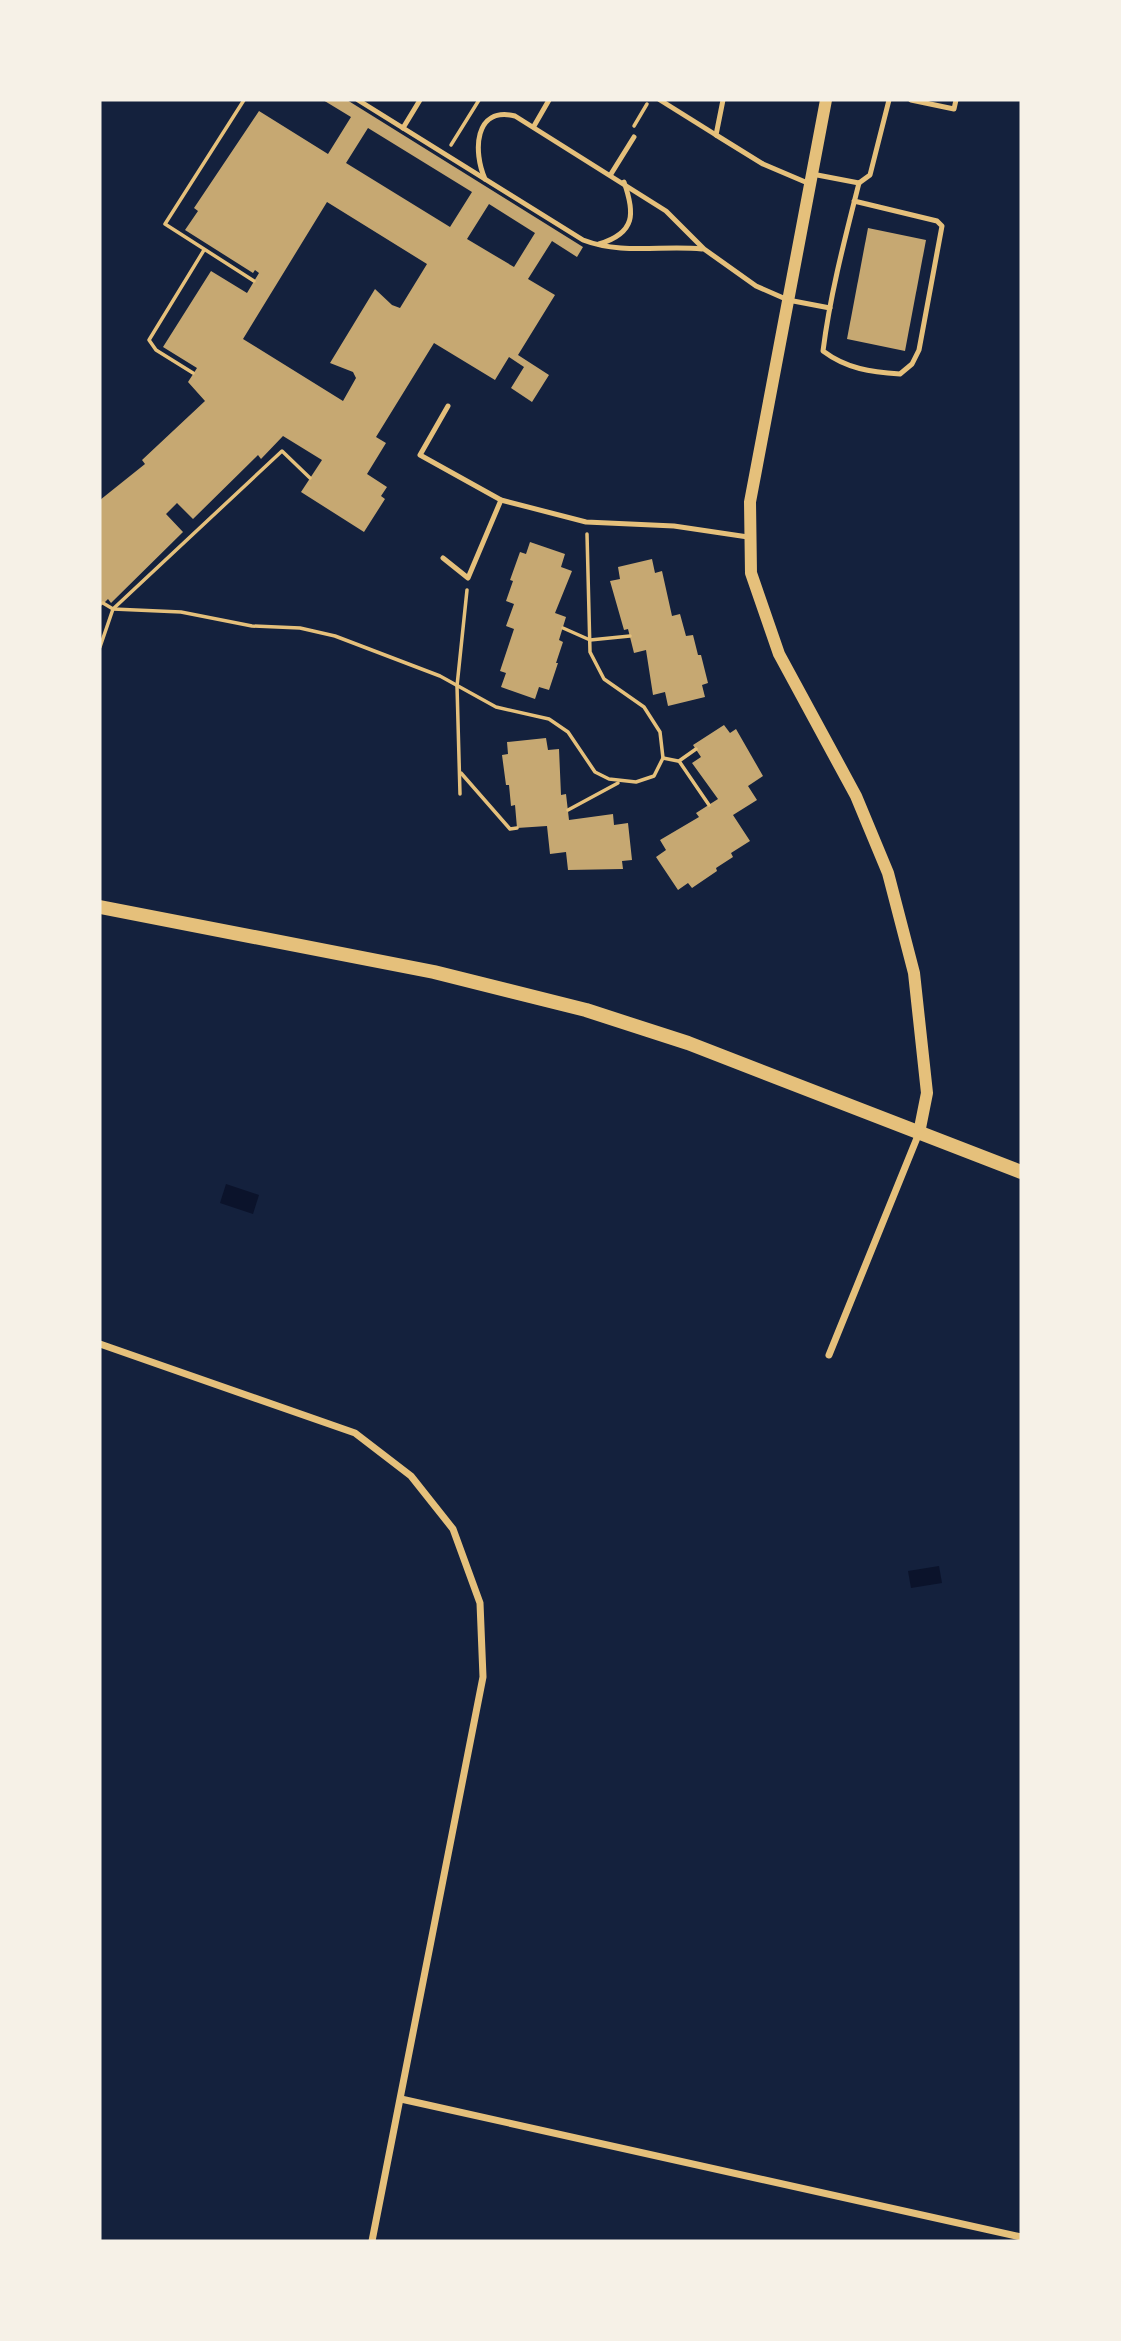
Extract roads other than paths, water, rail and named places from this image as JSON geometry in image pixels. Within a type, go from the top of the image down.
[{"type":"main road","points":[[100,907],[138,917],[368,958],[504,987],[586,1010],[688,1043],[1021,1172]]},
{"type":"street","points":[[826,100],[750,502],[748,537],[751,573],[768,630],[871,826],[888,873],[914,973],[927,1093],[919,1133],[829,1355]]},
{"type":"street","points":[[100,1345],[355,1433],[411,1476],[453,1529],[480,1603],[483,1676],[372,2241]]},
{"type":"street","points":[[401,2099],[1021,2237]]},
{"type":"lane","points":[[358,100],[596,245],[619,249],[676,246],[704,249]]},
{"type":"lane","points":[[403,128],[420,100]]},
{"type":"lane","points":[[534,126],[549,100]]},
{"type":"lane","points":[[660,100],[762,164],[811,179],[859,183],[870,175],[874,167],[888,100]]},
{"type":"lane","points":[[716,135],[723,100]]},
{"type":"lane","points":[[911,100],[954,108],[956,100]]},
{"type":"lane","points":[[485,179],[476,148],[479,134],[488,122],[506,114],[534,126],[624,182],[666,211],[704,249],[756,286],[788,300],[830,308]]},
{"type":"lane","points":[[611,174],[632,136]]},
{"type":"lane","points":[[596,245],[618,236],[627,227],[631,203],[624,182]]},
{"type":"lane","points":[[855,201],[937,221],[942,226],[919,350],[912,364],[900,374],[858,369],[839,363],[823,351],[830,308],[859,183]]},
{"type":"lane","points":[[448,406],[420,455],[501,500],[586,522],[674,526],[748,537]]},
{"type":"lane","points":[[443,558],[468,578],[501,500]]},
{"type":"water","points":[[226,1184],[259,1195],[253,1214],[220,1203]]},
{"type":"water","points":[[939,1566],[942,1583],[911,1588],[908,1571]]}]
